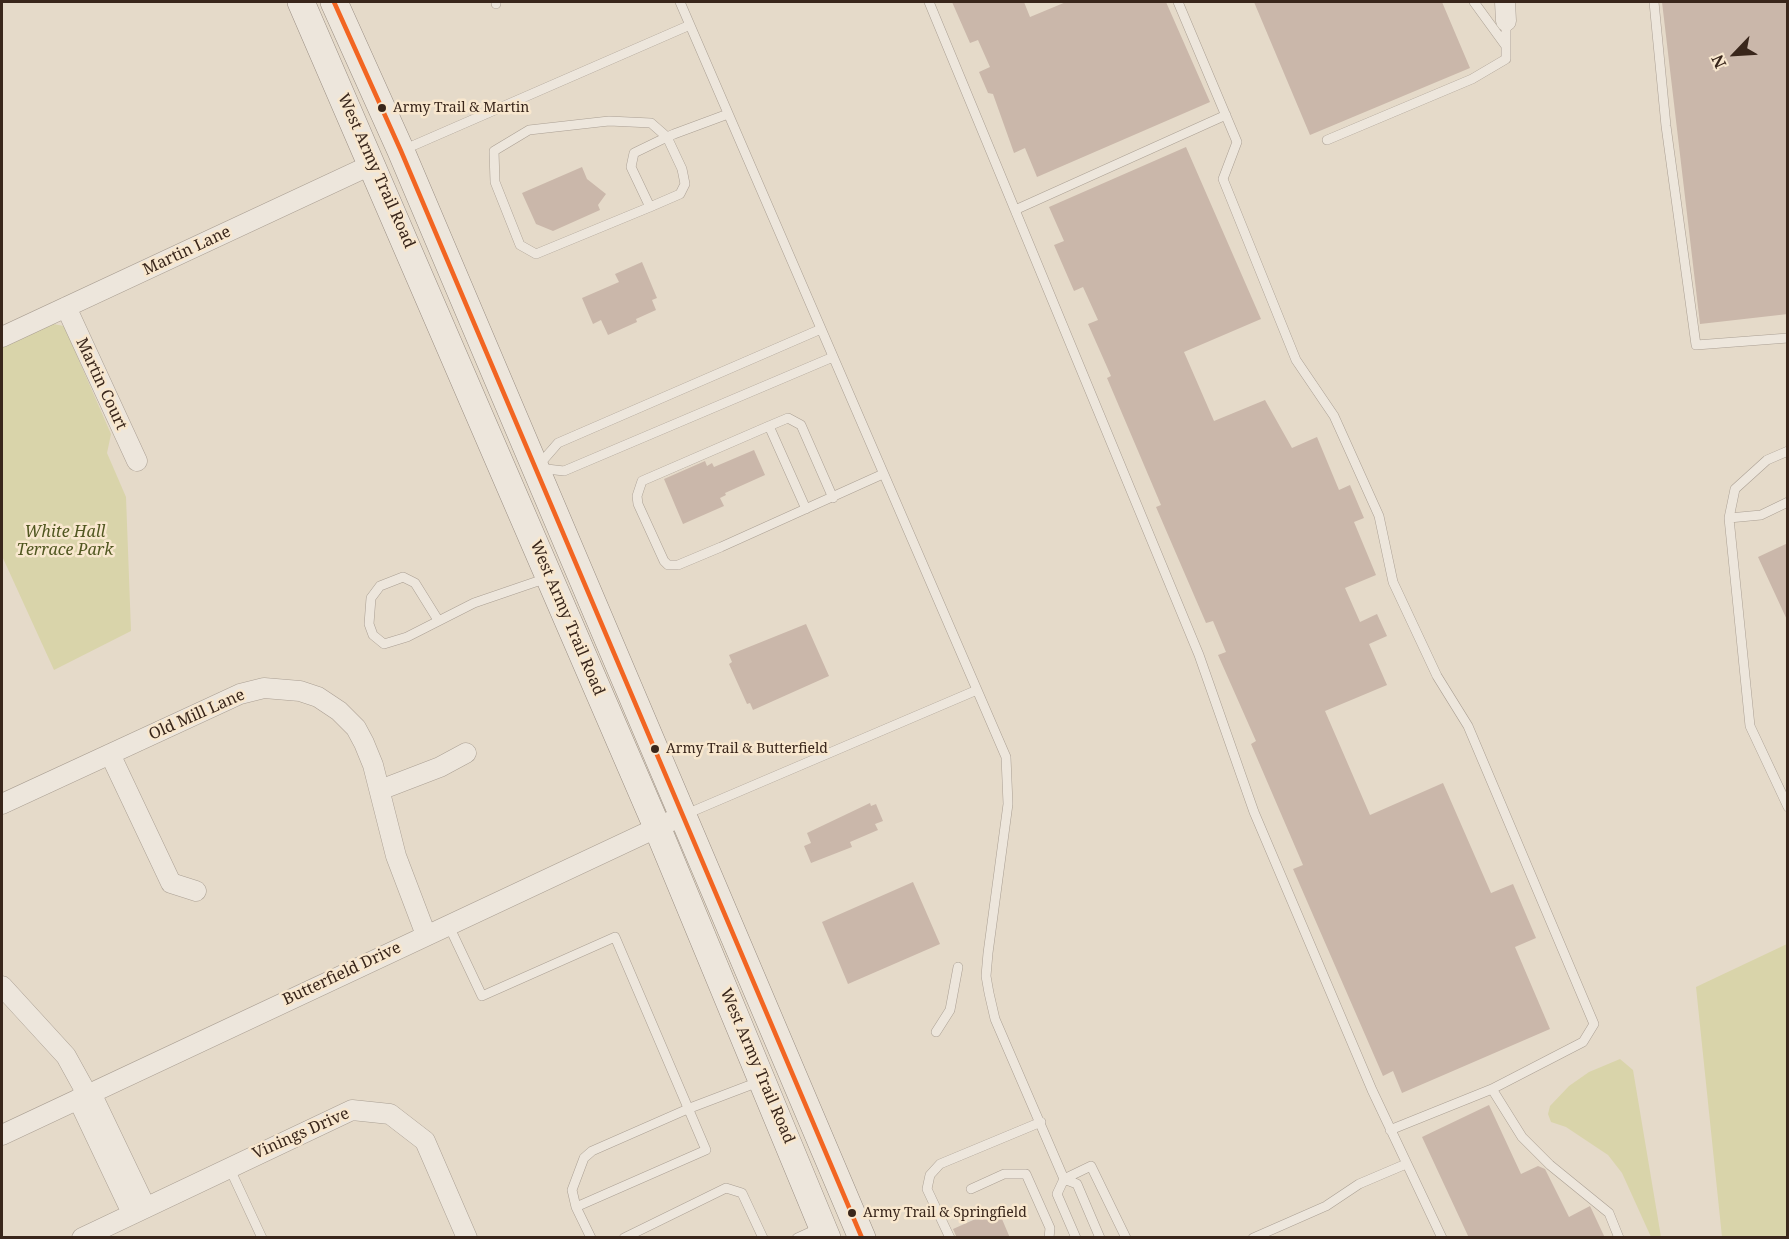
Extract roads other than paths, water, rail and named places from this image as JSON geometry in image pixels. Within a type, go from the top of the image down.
[{"type":"main road","name":"West Army Trail Road","points":[[301,2],[373,164],[657,827],[825,1232]]},
{"type":"main road","name":"West Army Trail Road","points":[[334,2],[401,151],[862,1238]]},
{"type":"main road","points":[[359,132],[401,151]]},
{"type":"main road","points":[[507,478],[536,468]]},
{"type":"street","name":"Martin Lane","points":[[2,337],[373,164]]},
{"type":"street","name":"Martin Court","points":[[66,307],[137,461]]},
{"type":"street","name":"Old Mill Lane","points":[[2,804],[240,694],[264,688],[289,689],[324,700],[356,728],[373,765],[396,856],[426,935]]},
{"type":"street","points":[[380,790],[440,767],[466,753]]},
{"type":"street","points":[[110,754],[171,884],[196,891]]},
{"type":"street","name":"Butterfield Drive","points":[[2,1135],[684,815]]},
{"type":"street","points":[[2,986],[66,1056],[139,1210]]},
{"type":"street","name":"Vinings Drive","points":[[82,1238],[352,1110],[390,1113],[425,1141],[467,1238]]},
{"type":"lane","points":[[680,2],[1006,758],[1009,784],[986,976],[995,1019],[1064,1179],[1077,1184],[1100,1238]]},
{"type":"lane","points":[[929,2],[1199,655],[1254,812],[1389,1130],[1441,1235],[1430,1238]]},
{"type":"lane","points":[[1178,2],[1238,142],[1223,179],[1296,360],[1334,416],[1379,516],[1394,582],[1437,676],[1468,726],[1594,1024],[1583,1042],[1492,1089],[1389,1130]]},
{"type":"lane","points":[[1474,2],[1506,46]]},
{"type":"lane","points":[[1654,2],[1666,126],[1696,345],[1788,338]]},
{"type":"lane","points":[[1327,140],[1472,79],[1506,59],[1505,11]]},
{"type":"lane","points":[[401,151],[690,25]]},
{"type":"lane","points":[[650,207],[631,167],[634,153],[667,137],[728,114]]},
{"type":"lane","points":[[1015,210],[1226,116]]},
{"type":"lane","points":[[609,121],[651,123],[667,137],[682,169],[685,184],[680,194],[650,207],[536,254],[520,245],[495,182],[494,152],[529,130],[609,121]]},
{"type":"lane","points":[[536,468],[558,443],[821,329]]},
{"type":"lane","points":[[536,468],[564,471],[833,357]]},
{"type":"lane","points":[[833,498],[801,425],[788,418],[648,478],[639,486],[638,504],[664,561],[668,565],[678,565],[833,498],[883,474]]},
{"type":"lane","points":[[769,426],[806,509]]},
{"type":"lane","points":[[1788,451],[1767,460],[1735,489],[1729,518],[1750,726],[1788,807]]},
{"type":"lane","points":[[1729,518],[1761,514],[1788,502]]},
{"type":"lane","points":[[438,620],[415,583],[403,577],[380,586],[371,598],[369,624],[373,635],[384,644],[407,637],[474,603],[550,577]]},
{"type":"lane","points":[[684,815],[977,690]]},
{"type":"lane","points":[[448,924],[482,996],[615,937],[706,1150],[576,1207]]},
{"type":"lane","points":[[936,1032],[950,1010],[958,967]]},
{"type":"lane","points":[[591,1238],[576,1207],[572,1190],[584,1158],[592,1151],[690,1108],[763,1081]]},
{"type":"lane","points":[[1492,1089],[1522,1137],[1550,1165],[1609,1213],[1619,1238]]},
{"type":"lane","points":[[950,1238],[927,1189],[930,1175],[940,1164],[1041,1122]]},
{"type":"lane","points":[[1259,1236],[1326,1206],[1359,1184],[1406,1164]]},
{"type":"lane","points":[[1076,1238],[1057,1194],[1064,1179],[1091,1166],[1126,1238]]},
{"type":"lane","points":[[229,1167],[261,1238]]},
{"type":"lane","points":[[971,1189],[1004,1174],[1026,1174],[1050,1228],[1048,1238]]},
{"type":"lane","points":[[624,1238],[726,1188],[742,1193],[763,1238]]},
{"type":"lane","points":[[797,1238],[825,1232]]},
{"type":"place","name":"Army Trail & Martin","points":[[382,108]]},
{"type":"place","name":"Army Trail & Butterfield","points":[[655,749]]},
{"type":"place","name":"Army Trail & Springfield","points":[[852,1213]]},
{"type":"park label","name":"White Hall Terrace Park","points":[[65,541]]}]
